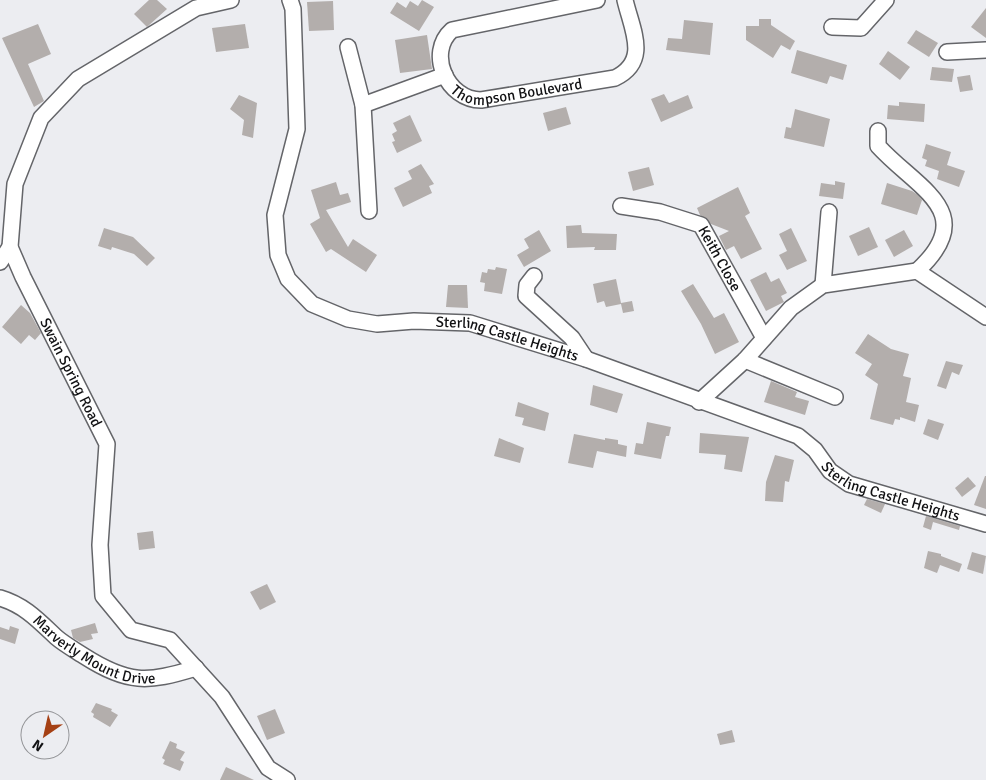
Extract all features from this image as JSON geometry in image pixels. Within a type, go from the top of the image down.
[{"type":"street","name":"Swain Spring Road","points":[[231,0],[196,8],[94,69],[78,79],[41,118],[15,184],[10,247],[23,277],[107,444],[100,545],[103,596],[131,630],[170,640],[222,697],[268,768],[286,780]]},
{"type":"street","name":"Sterling Castle Heights","points":[[290,0],[293,9],[297,129],[275,215],[278,255],[288,279],[312,304],[348,319],[377,324],[414,321],[470,323],[586,359],[699,402],[798,436],[815,450],[830,471],[849,484],[986,524]]},
{"type":"street","name":"Thompson Boulevard","points":[[597,0],[452,30],[443,40],[440,48],[445,75],[452,88],[465,98],[472,100],[615,78],[625,73],[636,57],[637,50],[626,0]]},
{"type":"street","points":[[832,28],[861,28],[886,0]]},
{"type":"street","points":[[348,47],[364,105],[369,211]]},
{"type":"street","points":[[947,52],[986,50]]},
{"type":"street","points":[[364,105],[445,75]]},
{"type":"street","points":[[699,402],[745,360],[791,308],[823,285],[917,271],[930,258],[943,238],[945,218],[933,198],[878,146],[878,131]]},
{"type":"street","name":"Keith Close","points":[[621,206],[660,212],[701,226],[764,338]]},
{"type":"street","points":[[823,285],[829,212]]},
{"type":"street","points":[[0,262],[10,247]]},
{"type":"street","points":[[917,271],[986,316]]},
{"type":"street","points":[[534,276],[527,284],[526,296],[572,338],[586,359]]},
{"type":"street","points":[[745,360],[835,397]]},
{"type":"street","name":"Marverly Mount Drive","points":[[0,598],[14,602],[31,613],[58,639],[123,677],[162,678],[196,668]]},
{"type":"building","points":[[149,0],[157,0],[167,9],[147,27],[134,14]]},
{"type":"building","points":[[422,0],[434,7],[419,31],[390,13],[397,2],[406,8],[410,1],[418,6]]},
{"type":"building","points":[[333,1],[334,30],[309,31],[307,2]]},
{"type":"building","points":[[986,8],[986,38],[971,27]]},
{"type":"building","points":[[759,19],[771,19],[771,25],[795,41],[790,50],[781,45],[773,58],[746,40],[746,26],[759,26]]},
{"type":"building","points":[[684,20],[713,23],[710,55],[666,50],[668,38],[682,39]]},
{"type":"building","points":[[38,24],[51,54],[28,64],[44,101],[34,107],[2,38]]},
{"type":"building","points":[[245,24],[249,48],[216,52],[212,28]]},
{"type":"building","points":[[916,30],[938,43],[929,57],[907,43]]},
{"type":"building","points":[[427,35],[432,69],[400,73],[395,40]]},
{"type":"building","points":[[797,50],[847,65],[843,80],[830,76],[827,84],[791,73]]},
{"type":"building","points":[[888,51],[910,67],[900,80],[879,64]]},
{"type":"building","points":[[932,67],[954,69],[952,82],[930,80]]},
{"type":"building","points":[[970,75],[973,90],[960,92],[957,77]]},
{"type":"building","points":[[664,94],[669,103],[688,95],[693,108],[661,122],[651,99]]},
{"type":"building","points":[[239,95],[257,103],[253,138],[242,135],[244,120],[230,109]]},
{"type":"building","points":[[899,102],[925,104],[924,122],[887,119],[888,105],[899,106]]},
{"type":"building","points":[[566,107],[571,124],[548,131],[543,113]]},
{"type":"building","points":[[795,109],[830,119],[824,147],[784,138],[786,127],[791,128]]},
{"type":"building","points":[[410,115],[422,141],[397,153],[392,142],[395,141],[392,134],[397,131],[393,123]]},
{"type":"building","points":[[926,144],[951,152],[947,165],[965,171],[959,187],[937,179],[939,171],[925,166],[927,160],[922,158]]},
{"type":"building","points":[[421,164],[434,184],[429,186],[432,193],[403,207],[394,188],[412,179],[408,171]]},
{"type":"building","points":[[649,167],[654,185],[633,191],[628,172]]},
{"type":"building","points":[[835,181],[845,183],[843,199],[819,196],[821,183],[835,185]]},
{"type":"building","points":[[336,182],[340,195],[348,193],[351,202],[326,210],[348,247],[353,239],[377,255],[366,272],[331,249],[326,252],[310,224],[320,218],[311,190]]},
{"type":"building","points":[[887,183],[912,191],[918,195],[922,200],[917,215],[881,204]]},
{"type":"building","points":[[738,187],[750,213],[745,216],[762,249],[741,259],[734,246],[726,250],[719,236],[729,231],[711,224],[700,215],[697,208]]},
{"type":"building","points":[[581,225],[582,233],[617,234],[616,250],[594,250],[595,247],[567,248],[566,226]]},
{"type":"building","points":[[869,227],[878,247],[858,256],[849,236]]},
{"type":"building","points":[[104,228],[133,237],[155,258],[147,266],[134,254],[112,247],[111,250],[98,246]]},
{"type":"building","points":[[791,228],[807,261],[787,270],[779,255],[787,251],[779,234]]},
{"type":"building","points":[[539,230],[551,251],[524,267],[517,255],[529,248],[524,239]]},
{"type":"building","points":[[904,230],[913,246],[894,257],[885,240]]},
{"type":"building","points":[[496,267],[507,269],[502,294],[484,291],[485,283],[480,282],[482,272],[487,273],[488,269],[495,270]]},
{"type":"building","points":[[766,272],[771,282],[779,278],[787,293],[781,296],[784,302],[766,311],[750,280]]},
{"type":"building","points":[[616,279],[621,303],[632,301],[634,311],[623,313],[621,304],[606,307],[604,301],[597,303],[593,284]]},
{"type":"building","points":[[693,284],[714,318],[724,313],[739,342],[715,354],[701,324],[681,291]]},
{"type":"building","points":[[448,285],[467,285],[468,308],[446,307]]},
{"type":"building","points":[[21,305],[30,313],[41,333],[35,340],[29,335],[21,344],[2,327]]},
{"type":"building","points":[[868,334],[891,349],[909,354],[903,376],[911,378],[906,402],[919,405],[915,422],[900,417],[900,420],[895,419],[893,425],[870,419],[878,384],[865,375],[872,364],[855,353]]},
{"type":"building","points":[[946,361],[963,365],[959,375],[952,372],[946,389],[937,386]]},
{"type":"building","points":[[771,381],[797,392],[795,397],[809,401],[805,415],[764,402]]},
{"type":"building","points":[[593,385],[623,394],[617,413],[590,405]]},
{"type":"building","points":[[518,402],[549,413],[545,431],[522,425],[524,418],[515,416]]},
{"type":"building","points":[[928,419],[944,424],[938,440],[923,434]]},
{"type":"building","points":[[647,422],[671,427],[669,436],[666,436],[661,459],[634,454],[636,443],[643,444]]},
{"type":"building","points":[[700,433],[749,437],[742,472],[724,469],[726,455],[699,453]]},
{"type":"building","points":[[574,434],[605,440],[605,438],[618,440],[618,444],[627,446],[626,457],[597,451],[593,468],[568,463]]},
{"type":"building","points":[[499,438],[524,448],[520,463],[494,456]]},
{"type":"building","points":[[775,455],[794,460],[789,482],[785,481],[783,502],[765,501],[766,482]]},
{"type":"building","points":[[986,476],[986,509],[974,505]]},
{"type":"building","points":[[968,477],[976,486],[962,497],[955,488]]},
{"type":"building","points":[[867,499],[885,504],[881,513],[864,505]]},
{"type":"building","points":[[926,516],[960,526],[959,530],[933,522],[931,530],[923,527]]},
{"type":"building","points":[[153,531],[155,548],[139,550],[137,533]]},
{"type":"building","points":[[928,551],[941,554],[941,556],[962,564],[959,572],[940,565],[937,573],[924,568]]},
{"type":"building","points":[[972,552],[986,556],[983,574],[967,569]]},
{"type":"building","points":[[267,584],[276,602],[260,610],[250,592]]},
{"type":"building","points":[[95,623],[98,633],[91,634],[93,639],[80,642],[73,638],[71,630]]},
{"type":"building","points":[[10,626],[19,629],[15,644],[0,639],[0,627],[9,630]]},
{"type":"building","points":[[96,703],[112,709],[111,711],[118,715],[110,727],[93,717],[94,714],[91,712]]},
{"type":"building","points":[[275,709],[285,733],[267,740],[257,716]]},
{"type":"building","points":[[732,730],[735,742],[720,745],[717,734]]},
{"type":"building","points":[[170,741],[177,744],[176,748],[185,752],[180,760],[184,762],[180,771],[163,764],[165,760],[162,758]]},
{"type":"building","points":[[226,767],[254,780],[220,780]]}]
